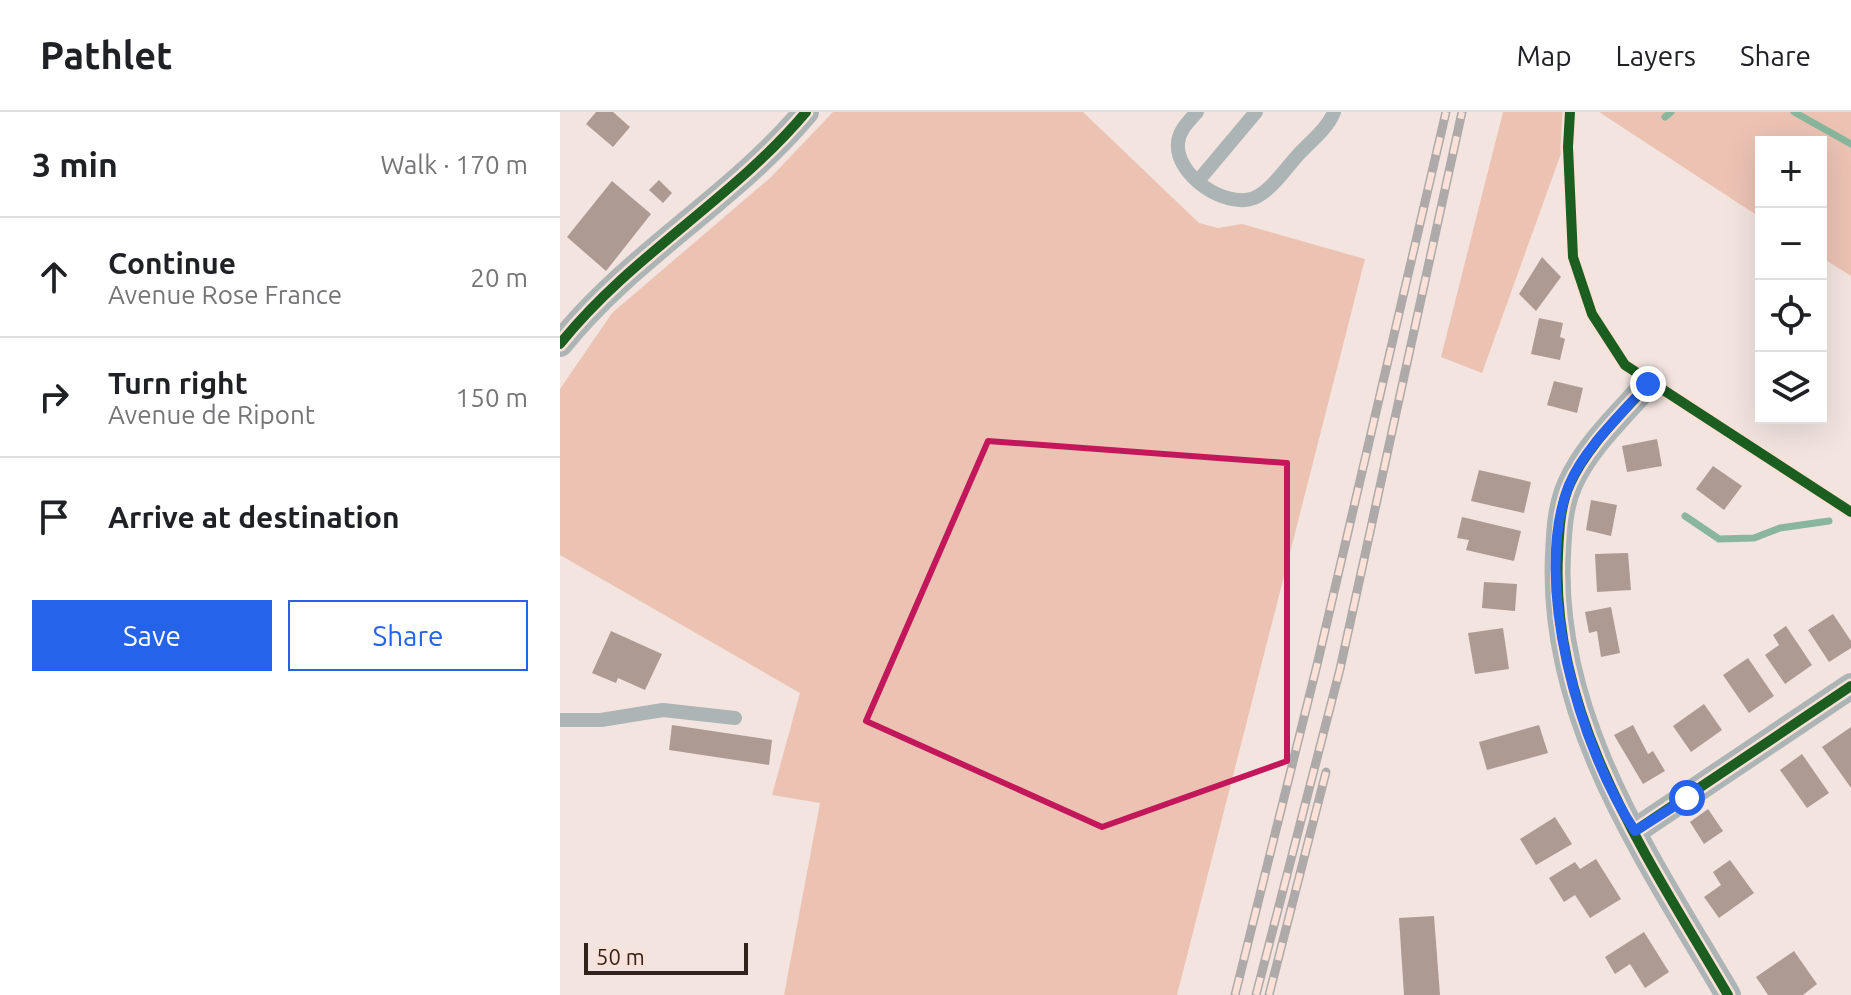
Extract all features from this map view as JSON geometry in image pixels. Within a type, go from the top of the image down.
[{"type":"street","points":[[560,344],[617,281],[758,166],[806,112]]},
{"type":"street","points":[[1648,384],[1590,451],[1569,485],[1559,527],[1556,582],[1571,681],[1595,756],[1728,995]]},
{"type":"street","points":[[1635,831],[1851,686]]},
{"type":"lane","points":[[1197,112],[1182,129],[1177,142],[1179,156],[1198,181],[1225,197],[1241,201],[1256,197],[1334,112]]},
{"type":"lane","points":[[1198,181],[1256,112]]},
{"type":"lane","points":[[560,720],[601,720],[663,710],[735,718]]},
{"type":"highlighted area","points":[[988,441],[1287,463],[1287,761],[1102,827],[866,721]]},
{"type":"shaded area","points":[[833,112],[1083,112],[1199,223],[1218,228],[1242,224],[1365,259],[1177,995],[784,995],[820,803],[772,795],[800,693],[560,555],[560,389],[612,313],[771,177]]},
{"type":"shaded area","points":[[1503,112],[1576,112],[1482,373],[1441,357]]},
{"type":"shaded area","points":[[1599,112],[1851,112],[1851,276],[1827,261],[1827,136],[1755,136],[1755,214]]},
{"type":"building","points":[[596,112],[613,112],[630,127],[613,147],[586,124]]},
{"type":"building","points":[[659,180],[672,193],[663,203],[649,190]]},
{"type":"building","points":[[612,181],[651,214],[606,271],[567,237]]},
{"type":"building","points":[[1542,257],[1561,277],[1536,311],[1519,294]]},
{"type":"building","points":[[1539,318],[1563,323],[1560,337],[1565,339],[1560,360],[1531,354]]},
{"type":"building","points":[[1554,381],[1583,388],[1577,413],[1547,405]]},
{"type":"building","points":[[1657,439],[1662,466],[1627,472],[1622,446]]},
{"type":"building","points":[[1713,466],[1742,486],[1724,510],[1696,489]]},
{"type":"building","points":[[1479,470],[1531,482],[1524,513],[1471,501]]},
{"type":"building","points":[[1591,500],[1617,505],[1611,536],[1586,530]]},
{"type":"building","points":[[1462,517],[1521,531],[1514,561],[1466,550],[1469,540],[1457,538]]},
{"type":"building","points":[[1628,553],[1631,590],[1597,592],[1595,554]]},
{"type":"building","points":[[1484,582],[1517,584],[1515,611],[1482,608]]},
{"type":"building","points":[[1611,607],[1620,653],[1601,657],[1597,631],[1589,633],[1585,612]]},
{"type":"building","points":[[1833,614],[1851,641],[1851,648],[1829,662],[1808,630]]},
{"type":"building","points":[[1786,626],[1812,665],[1785,684],[1765,655],[1779,645],[1773,635]]},
{"type":"building","points":[[1503,628],[1509,669],[1475,674],[1468,633]]},
{"type":"building","points":[[611,631],[662,654],[645,690],[618,678],[616,683],[592,673]]},
{"type":"building","points":[[1748,658],[1774,696],[1749,713],[1723,675]]},
{"type":"building","points":[[1704,704],[1722,730],[1691,752],[1673,726]]},
{"type":"building","points":[[672,725],[772,740],[769,765],[669,750]]},
{"type":"building","points":[[1539,725],[1548,753],[1487,770],[1479,742]]},
{"type":"building","points":[[1633,725],[1648,754],[1653,751],[1665,771],[1643,784],[1614,735]]},
{"type":"building","points":[[1851,727],[1851,788],[1822,747]]},
{"type":"building","points":[[1802,754],[1829,793],[1807,808],[1780,770]]},
{"type":"building","points":[[1708,809],[1723,831],[1704,844],[1690,822]]},
{"type":"building","points":[[1555,817],[1572,844],[1536,865],[1520,839]]},
{"type":"building","points":[[1596,859],[1621,899],[1590,918],[1575,895],[1564,902],[1549,878],[1575,862],[1580,869]]},
{"type":"building","points":[[1730,860],[1754,893],[1719,918],[1704,897],[1721,885],[1713,872]]},
{"type":"building","points":[[1434,916],[1440,995],[1404,995],[1399,918]]},
{"type":"building","points":[[1644,932],[1669,972],[1645,988],[1630,964],[1615,974],[1605,957]]},
{"type":"building","points":[[1794,951],[1817,984],[1803,995],[1768,995],[1756,977]]},
{"type":"waterway","points":[[1665,117],[1671,112]]},
{"type":"waterway","points":[[1794,112],[1851,144]]},
{"type":"waterway","points":[[1685,516],[1719,539],[1754,538],[1780,528],[1829,521]]},
{"type":"railway","points":[[1235,995],[1317,665],[1446,112]]},
{"type":"railway","points":[[1256,995],[1340,669],[1462,112]]},
{"type":"railway","points":[[1269,995],[1326,772]]},
{"type":"cycle path","points":[[560,344],[618,282],[747,172],[806,112]]},
{"type":"cycle path","points":[[1570,112],[1568,147],[1573,257],[1592,314],[1625,365],[1851,512]]},
{"type":"cycle path","points":[[1648,384],[1595,444],[1577,470],[1567,492],[1559,537],[1560,615],[1570,674],[1587,731],[1610,786],[1637,840],[1728,995]]},
{"type":"cycle path","points":[[1635,831],[1851,686]]},
{"type":"route","points":[[1648,384],[1590,451],[1569,485],[1559,527],[1556,582],[1571,681],[1595,756],[1625,816],[1635,831],[1687,798]]}]
